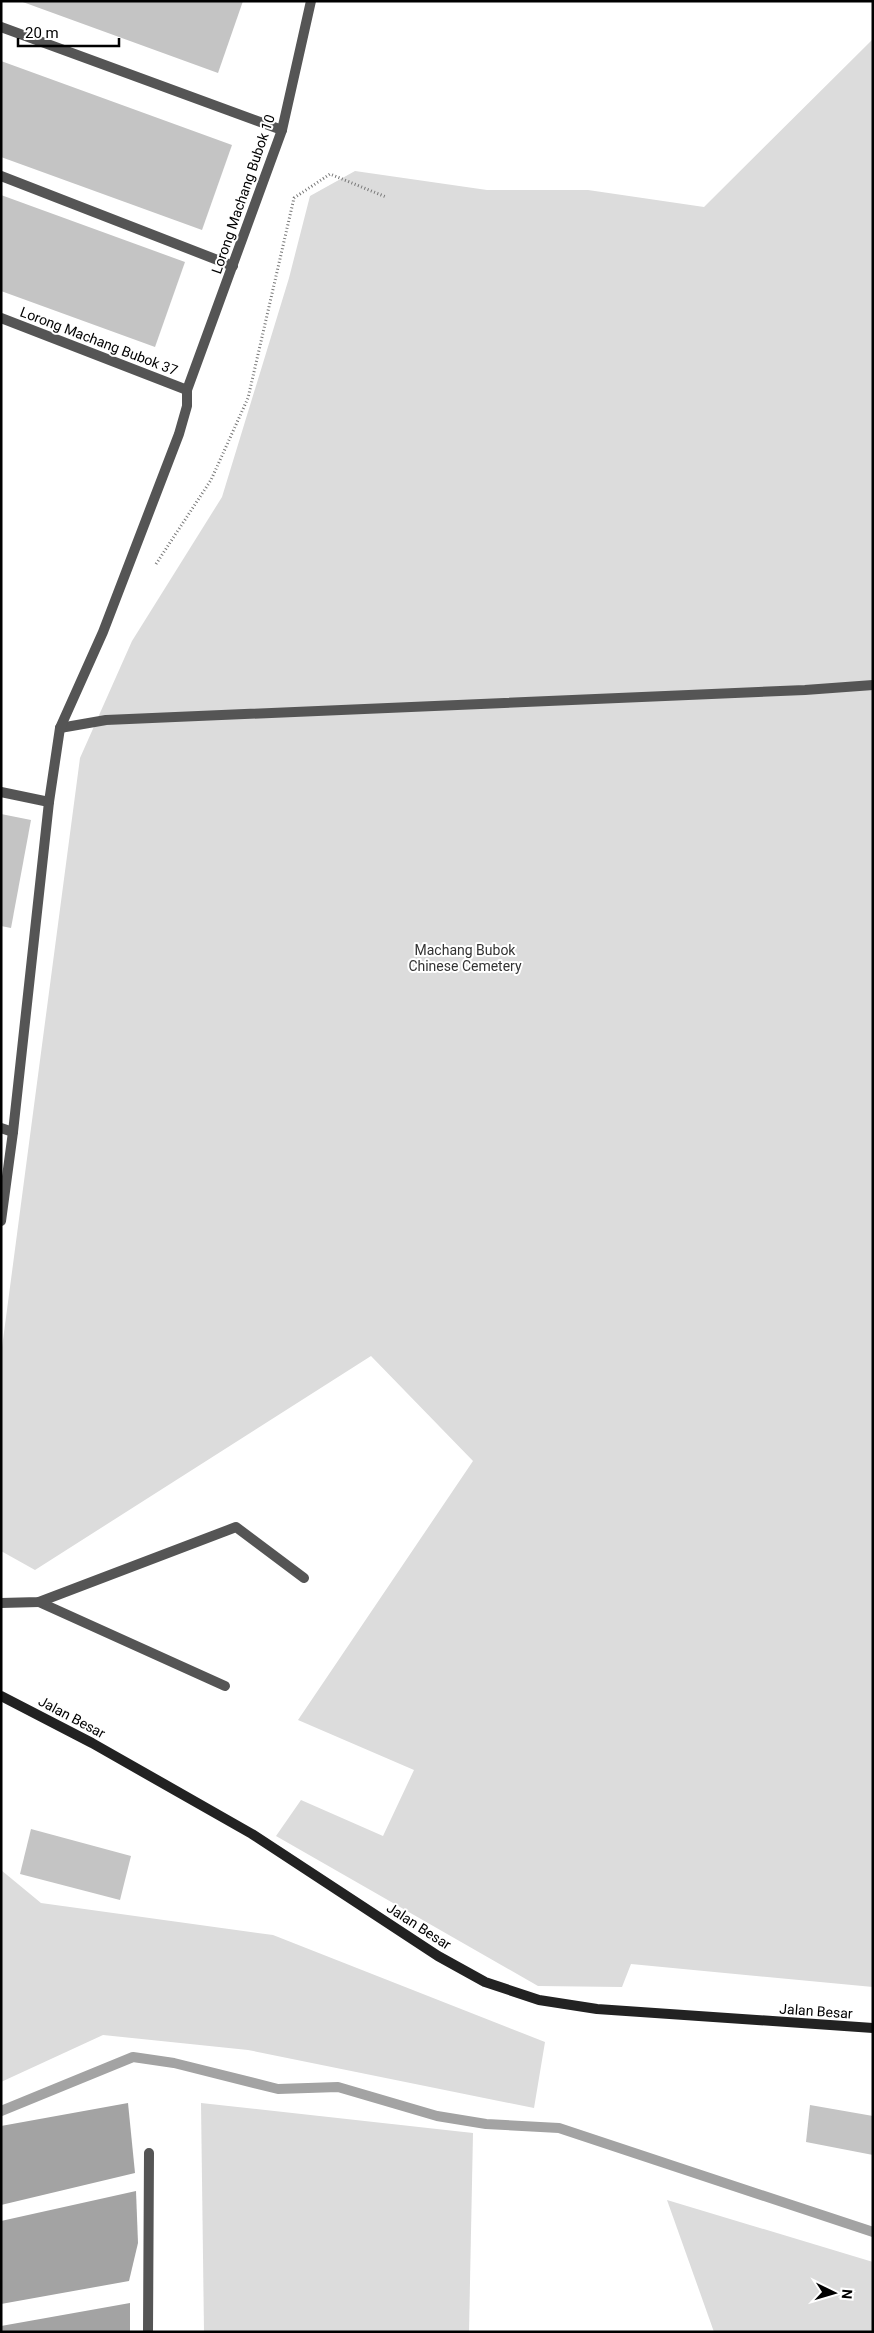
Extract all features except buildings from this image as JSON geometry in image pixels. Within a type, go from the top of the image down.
[{"type":"main road","name":"Jalan Besar","points":[[1,1696],[92,1743],[252,1834],[438,1956],[485,1982],[539,2000],[597,2009],[873,2028]]},
{"type":"street","name":"Lorong Machang Bubok 10","points":[[1,1220],[60,728],[103,632],[179,434],[187,406],[187,390],[234,266],[282,130],[311,1]]},
{"type":"street","points":[[1,26],[282,130]]},
{"type":"street","points":[[1,176],[234,266]]},
{"type":"street","name":"Lorong Machang Bubok 37","points":[[1,318],[187,390]]},
{"type":"street","points":[[60,728],[106,720],[805,690],[873,685]]},
{"type":"street","points":[[1,792],[50,802]]},
{"type":"street","points":[[1,1128],[13,1132]]},
{"type":"street","points":[[1,1603],[39,1602],[236,1527],[304,1578]]},
{"type":"street","points":[[39,1602],[225,1686]]},
{"type":"street","points":[[148,2332],[149,2153]]},
{"type":"path","points":[[154,566],[211,480],[248,398],[294,198],[330,174],[386,197]]},
{"type":"green space","name":"Machang Bubok Chinese Cemetery","points":[[873,39],[873,1987],[631,1964],[622,1987],[538,1986],[276,1836],[301,1800],[383,1836],[414,1770],[298,1720],[473,1461],[371,1356],[35,1570],[1,1551],[1,1355],[80,758],[132,641],[222,497],[289,278],[310,196],[355,171],[487,190],[588,190],[704,207]]},
{"type":"green space","points":[[1,1870],[41,1903],[273,1935],[545,2042],[534,2108],[248,2050],[103,2035],[1,2082]]},
{"type":"green space","points":[[201,2103],[473,2133],[469,2332],[204,2332]]},
{"type":"green space","points":[[667,2200],[873,2262],[873,2332],[714,2332]]},
{"type":"shaded area","points":[[128,2103],[135,2173],[1,2205],[1,2126]]},
{"type":"shaded area","points":[[136,2191],[138,2243],[129,2281],[1,2304],[1,2221]]},
{"type":"shaded area","points":[[130,2303],[130,2332],[1,2332],[1,2326]]},
{"type":"waterway","points":[[1,2111],[133,2057],[174,2063],[278,2089],[338,2087],[437,2116],[486,2124],[559,2128],[873,2232]]}]
